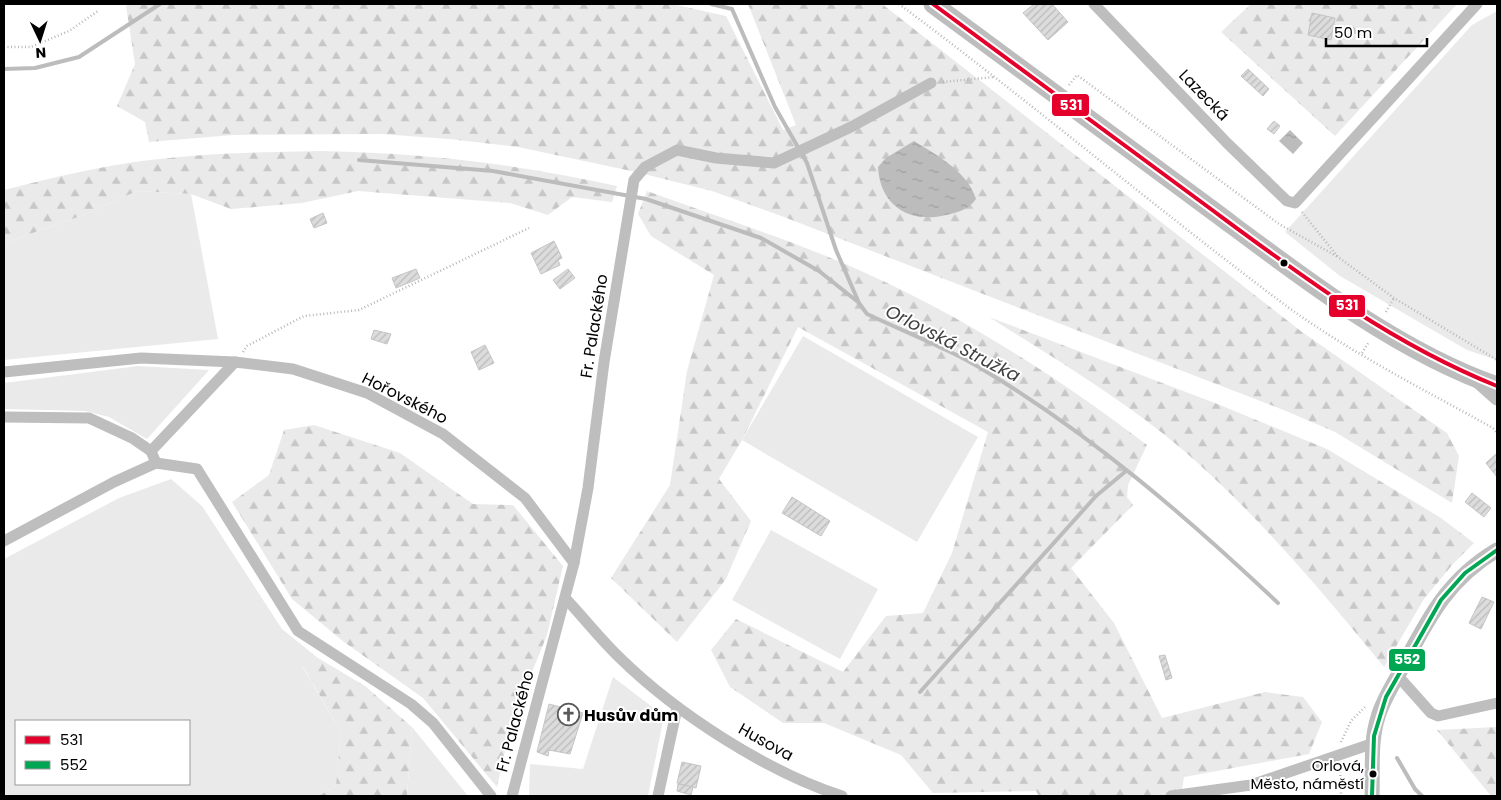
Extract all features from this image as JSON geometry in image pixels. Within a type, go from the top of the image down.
[{"type":"main road","points":[[932,4],[1315,285],[1388,332],[1475,378],[1497,386]]},
{"type":"street","name":"Lazecká","points":[[1094,4],[1227,142],[1287,201],[1295,203]]},
{"type":"street","points":[[1295,203],[1476,4]]},
{"type":"street","name":"Fr. Palackého","points":[[512,796],[566,599],[574,562],[588,488],[604,362],[634,180],[645,167],[677,150],[716,158],[774,162],[851,127],[931,83]]},
{"type":"street","name":"Hořovského","points":[[4,372],[141,358],[235,362],[293,369],[367,393],[443,434],[525,498],[574,562]]},
{"type":"street","points":[[151,450],[235,362]]},
{"type":"street","points":[[1475,378],[1497,398]]},
{"type":"street","points":[[4,417],[90,418],[132,438],[151,450],[156,463]]},
{"type":"street","points":[[4,541],[114,482],[156,463],[197,469],[298,631],[411,704],[433,723],[491,796]]},
{"type":"street","points":[[1372,796],[1374,743],[1378,717],[1398,676],[1443,596],[1478,561],[1497,550]]},
{"type":"street","name":"Husova","points":[[566,599],[619,658],[677,708],[813,791],[842,796]]},
{"type":"street","points":[[1398,676],[1431,713],[1438,716],[1497,703]]},
{"type":"street","points":[[658,796],[677,708]]},
{"type":"street","points":[[1171,796],[1251,785],[1374,743]]},
{"type":"path","points":[[899,4],[1282,302],[1362,353],[1493,428],[1497,433]]},
{"type":"path","points":[[4,47],[31,47],[69,31],[98,11]]},
{"type":"path","points":[[1058,96],[1077,75],[1279,224],[1338,257],[1394,298],[1497,360]]},
{"type":"path","points":[[931,83],[994,78]]},
{"type":"path","points":[[1295,203],[1338,257]]},
{"type":"path","points":[[235,362],[247,346],[304,316],[358,310],[529,228]]},
{"type":"path","points":[[1386,312],[1394,298]]},
{"type":"path","points":[[1362,353],[1369,342]]},
{"type":"path","points":[[1340,766],[1341,796]]},
{"type":"green space","points":[[129,4],[672,4],[726,16],[783,130],[796,125],[748,4],[882,4],[1302,332],[1447,433],[1459,456],[1452,503],[1335,432],[1286,411],[712,191],[636,172],[518,147],[449,139],[381,134],[233,135],[149,142],[145,122],[117,106],[135,64],[126,6]]},
{"type":"green space","points":[[1251,4],[1457,4],[1335,136],[1221,32]]},
{"type":"green space","points":[[1497,11],[1497,360],[1467,350],[1340,276],[1285,232],[1472,25]]},
{"type":"green space","points":[[322,151],[397,154],[471,161],[580,178],[617,186],[612,202],[572,197],[548,215],[510,203],[358,191],[302,203],[231,209],[191,194],[137,191],[81,216],[4,243],[4,190],[94,169],[150,160],[214,154]]},
{"type":"green space","points":[[137,191],[191,194],[218,339],[4,360],[4,243],[81,216]]},
{"type":"green space","points":[[647,191],[819,253],[923,301],[1000,344],[1038,368],[1147,445],[1128,485],[1127,497],[1133,505],[1071,568],[1114,623],[1162,718],[1265,692],[1303,697],[1322,722],[1309,754],[1184,777],[1181,796],[1039,796],[1036,791],[933,793],[901,755],[824,723],[783,723],[730,687],[711,650],[736,619],[843,672],[886,616],[923,613],[952,553],[988,432],[798,327],[742,440],[719,479],[751,521],[726,579],[677,642],[611,578],[670,485],[687,371],[714,275],[651,236],[638,214]]},
{"type":"green space","points":[[989,317],[1220,405],[1327,449],[1441,518],[1474,543],[1453,564],[1424,599],[1384,667],[1337,610],[1263,527],[1183,450],[1113,397]]},
{"type":"green space","points":[[803,336],[978,437],[917,542],[742,440]]},
{"type":"green space","points":[[138,366],[209,370],[147,439],[109,417],[85,411],[4,409],[4,383]]},
{"type":"green space","points":[[314,425],[400,453],[473,504],[513,505],[563,566],[547,635],[511,724],[497,787],[423,698],[344,642],[292,599],[232,502],[269,475],[284,430]]},
{"type":"green space","points":[[171,479],[202,506],[282,629],[318,658],[303,667],[341,733],[336,785],[319,796],[4,796],[4,559],[119,498]]},
{"type":"green space","points":[[771,530],[878,589],[840,659],[732,600]]},
{"type":"green space","points":[[318,658],[365,686],[412,727],[407,796],[319,796],[336,785],[341,733],[303,666]]},
{"type":"green space","points":[[613,677],[664,716],[648,796],[529,796],[530,764],[583,769]]},
{"type":"green space","points":[[412,727],[468,796],[407,796]]},
{"type":"green space","points":[[1497,727],[1497,796],[1491,796],[1437,730]]},
{"type":"water","points":[[1290,130],[1303,143],[1293,154],[1279,141]]},
{"type":"water","points":[[914,141],[959,172],[972,189],[976,199],[970,206],[959,212],[946,215],[920,217],[899,209],[891,202],[884,192],[878,167],[886,158]]},
{"type":"building","points":[[1034,4],[1052,4],[1068,22],[1048,40],[1023,13]]},
{"type":"building","points":[[1312,13],[1335,18],[1331,40],[1308,35]]},
{"type":"building","points":[[1248,69],[1269,89],[1263,96],[1241,76]]},
{"type":"building","points":[[1274,121],[1280,126],[1274,134],[1267,129]]},
{"type":"building","points":[[323,213],[327,223],[314,228],[310,219]]},
{"type":"building","points":[[554,241],[562,258],[558,260],[560,265],[541,274],[531,253]]},
{"type":"building","points":[[416,269],[420,278],[396,288],[392,278]]},
{"type":"building","points":[[568,269],[575,278],[560,289],[553,280]]},
{"type":"building","points":[[374,330],[391,334],[387,344],[371,339]]},
{"type":"building","points":[[485,345],[494,363],[479,370],[471,352]]},
{"type":"building","points":[[1497,453],[1497,477],[1486,463]]},
{"type":"building","points":[[1472,493],[1491,508],[1484,517],[1465,502]]},
{"type":"building","points":[[792,497],[830,521],[821,536],[782,513]]},
{"type":"building","points":[[1482,597],[1494,602],[1481,629],[1469,623]]},
{"type":"building","points":[[1165,655],[1172,678],[1166,680],[1159,656]]},
{"type":"building","points":[[549,704],[583,713],[570,754],[549,750],[548,756],[537,752]]},
{"type":"building","points":[[682,762],[701,766],[696,788],[677,783]]},
{"type":"building","points":[[678,784],[693,787],[691,795],[677,791]]},
{"type":"waterway","points":[[4,69],[35,68],[79,57],[160,4]]},
{"type":"waterway","name":"Orlovská Stružka","points":[[711,4],[732,9],[775,107],[807,163],[836,250],[859,303],[867,314],[973,364],[1065,423],[1174,509],[1278,603]]},
{"type":"waterway","points":[[359,160],[493,171],[646,199],[761,238],[819,271],[858,302]]},
{"type":"waterway","points":[[920,692],[1096,496],[1126,471]]},
{"type":"waterway","name":"Orlovská Stružka","points":[[1397,758],[1415,789],[1422,796]]},
{"type":"transit line","name":"531","points":[[933,4],[1307,279],[1380,327],[1457,368],[1497,386]]},
{"type":"transit line","name":"552","points":[[1372,796],[1374,736],[1386,697],[1441,600],[1465,573],[1497,550]]},
{"type":"place","name":"Husův dům","points":[[568,715]]},
{"type":"place","name":"Orlová, Město, náměstí","points":[[1373,774]]}]
